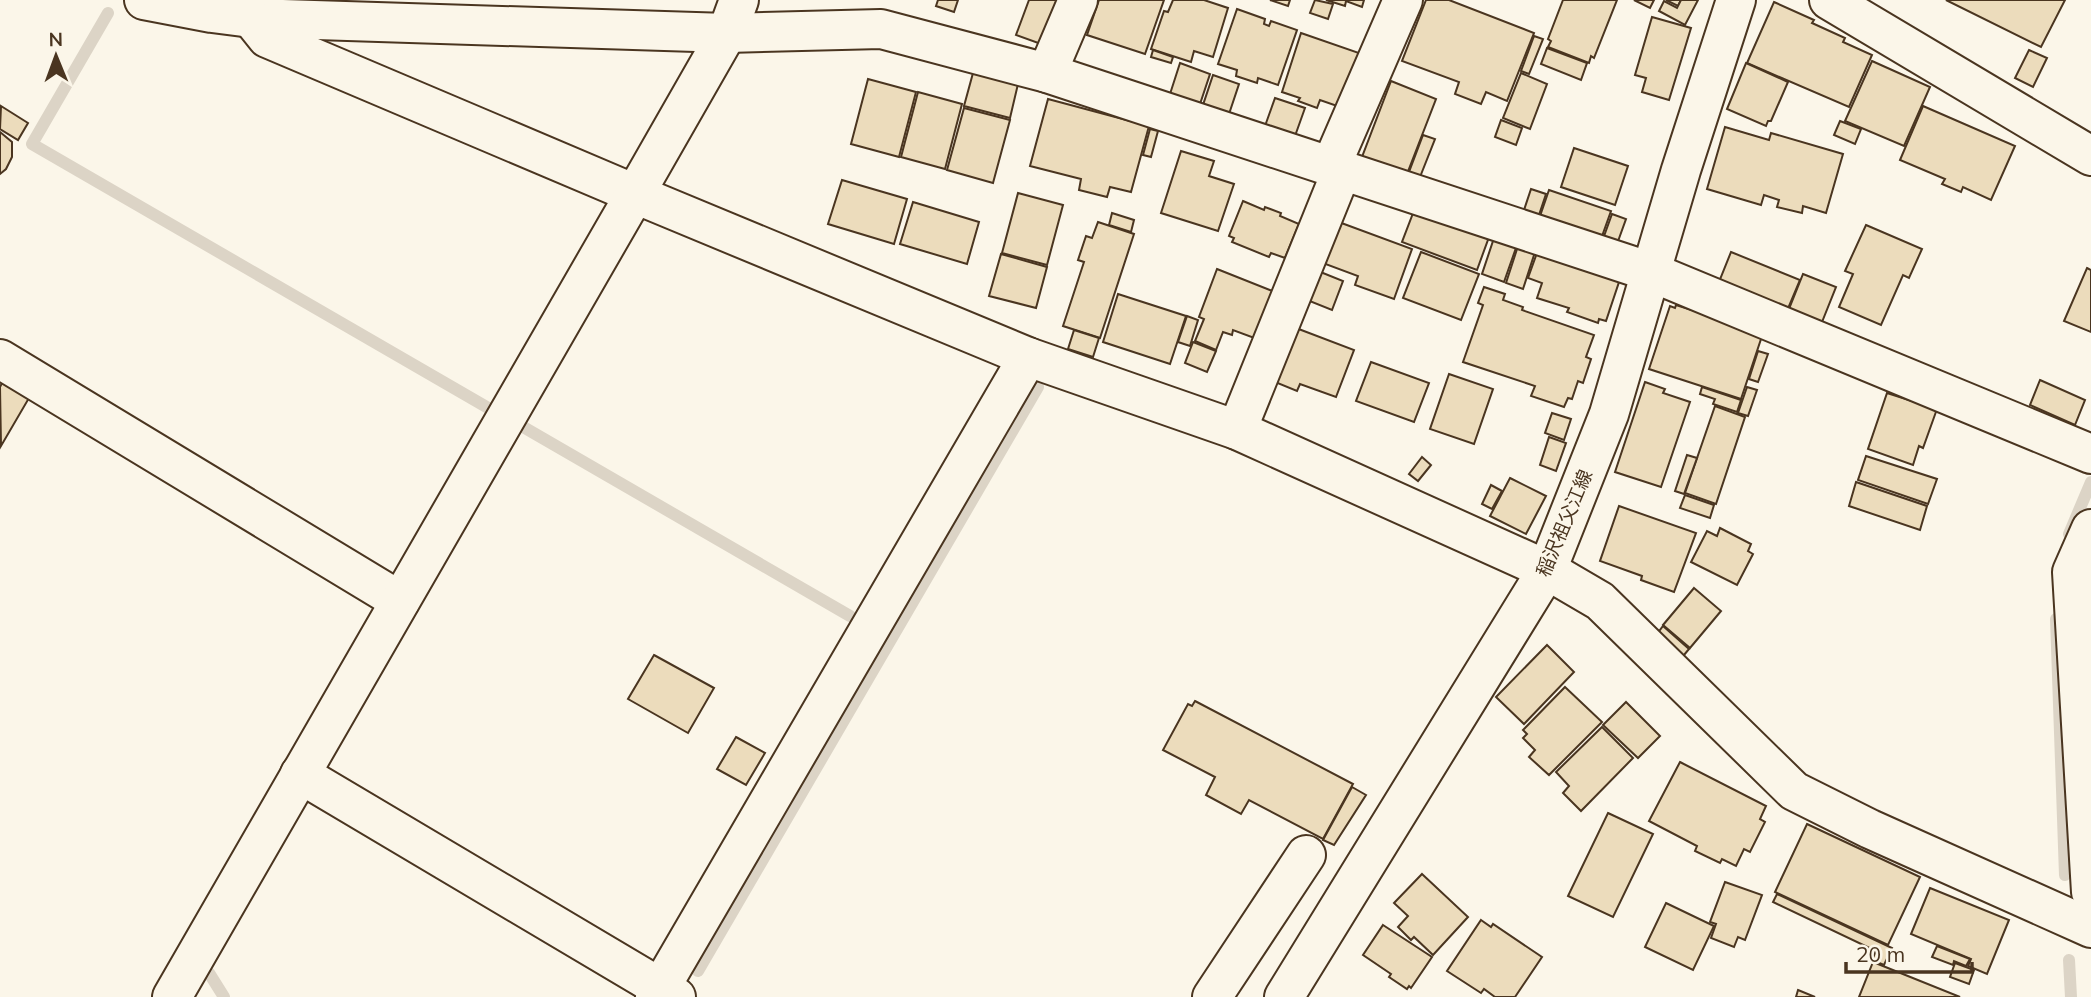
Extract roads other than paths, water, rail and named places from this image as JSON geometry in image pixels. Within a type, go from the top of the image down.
[{"type":"street","points":[[144,0],[251,18],[358,10],[733,16],[881,29],[1047,73],[1651,272],[2091,454]]},
{"type":"street","points":[[1047,73],[1078,0]]},
{"type":"street","points":[[1237,430],[1403,0]]},
{"type":"street","name":"稲沢祖父江線","points":[[1284,997],[1547,570],[1609,414],[1681,170],[1736,0]]},
{"type":"street","points":[[1829,0],[2091,156]]},
{"type":"street","points":[[172,997],[635,194],[733,16]]},
{"type":"street","points":[[251,18],[267,38],[1028,357],[1237,430],[1547,570],[1600,601],[1794,791],[1870,829],[2091,928]]},
{"type":"street","points":[[300,774],[664,994],[1028,357]]},
{"type":"street","points":[[0,359],[400,601]]},
{"type":"street","points":[[2091,529],[2072,572],[2091,892]]},
{"type":"street","points":[[1212,997],[1306,855]]},
{"type":"waterway","points":[[108,13],[32,144],[490,409]]},
{"type":"waterway","points":[[698,971],[1038,387]]},
{"type":"waterway","points":[[525,428],[850,616]]},
{"type":"waterway","points":[[2069,534],[2091,482]]},
{"type":"waterway","points":[[2056,619],[2065,875]]},
{"type":"waterway","points":[[2069,960],[2071,997]]},
{"type":"waterway","points":[[209,973],[224,997]]}]
